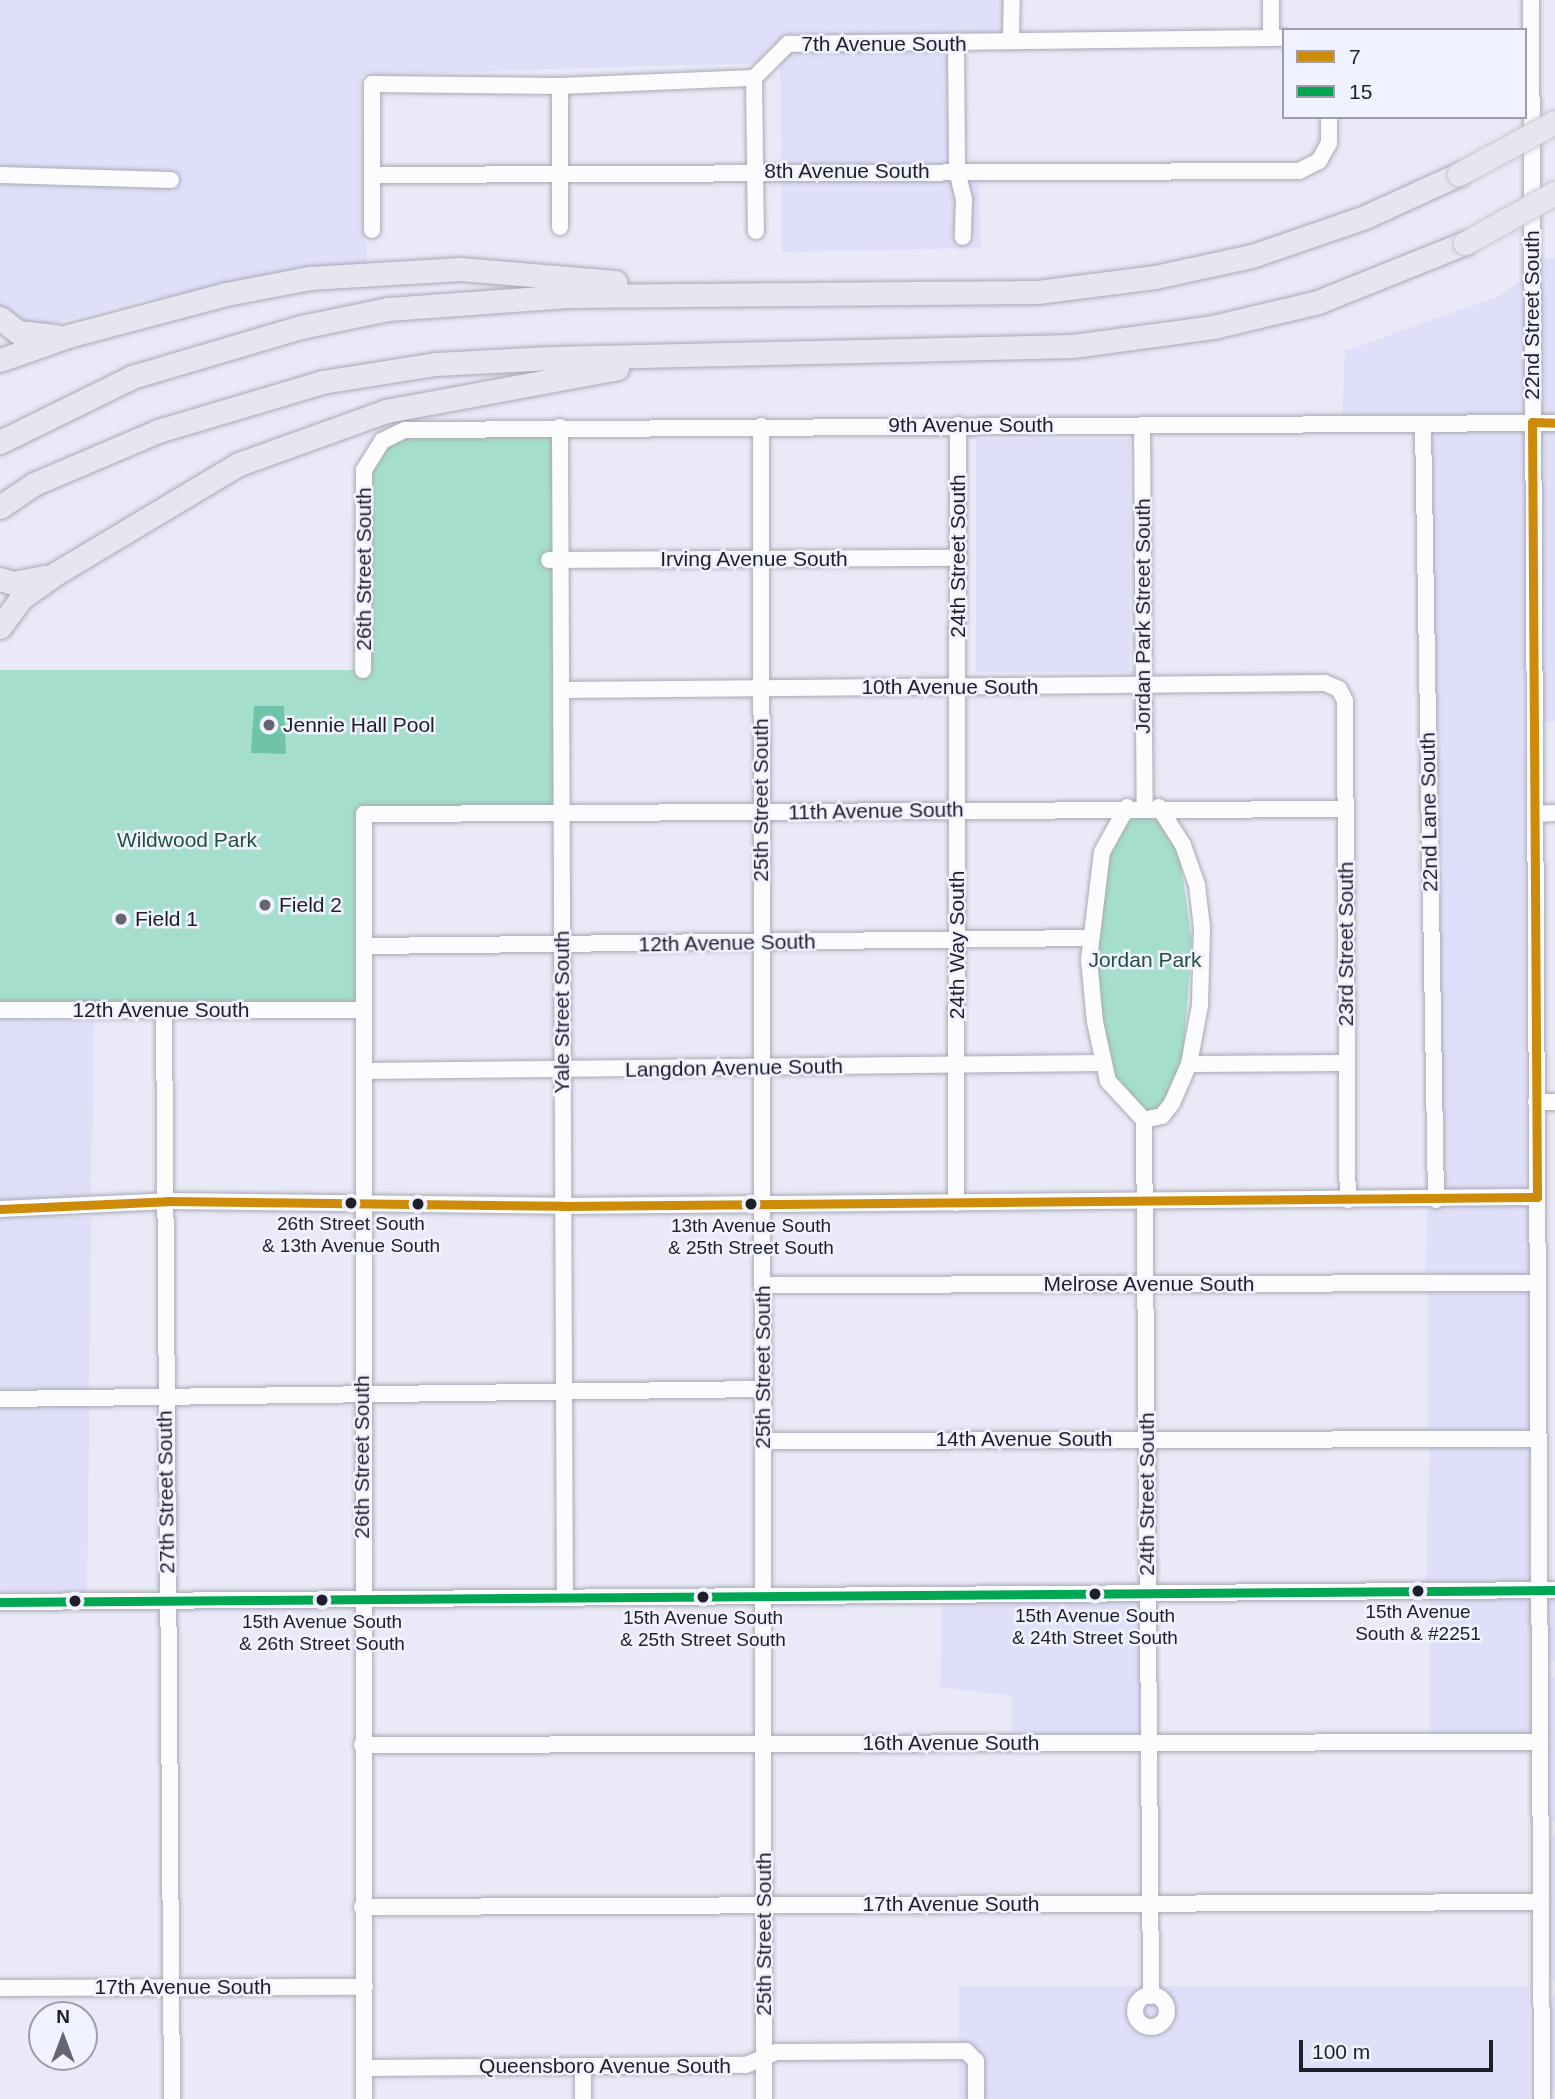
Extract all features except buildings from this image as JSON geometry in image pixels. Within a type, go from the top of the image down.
[{"type":"highway","points":[[0,442],[31,424],[132,377],[201,355],[388,309],[478,299],[1038,292],[1155,277],[1252,256],[1365,216],[1459,174],[1555,122]]},
{"type":"highway","points":[[0,507],[34,484],[158,431],[322,382],[436,364],[1073,346],[1213,327],[1318,302],[1465,243],[1555,193]]},
{"type":"highway","points":[[0,360],[68,336],[226,295],[353,274],[460,269],[754,294]]},
{"type":"highway","points":[[0,318],[18,332],[68,336]]},
{"type":"highway","points":[[0,627],[20,599],[55,574],[239,464],[335,427],[465,393],[708,355]]},
{"type":"highway","points":[[0,579],[13,583],[55,574]]},
{"type":"street","points":[[1011,39],[1012,0]]},
{"type":"street","points":[[1271,0],[1277,38]]},
{"type":"street","name":"22nd Street South","points":[[1531,0],[1528,37],[1536,1283],[1538,1470],[1547,1590],[1547,1670],[1540,1742],[1548,1828],[1541,1902],[1548,1987],[1542,2099]]},
{"type":"street","name":"7th Avenue South","points":[[754,78],[788,44],[956,45],[1011,39],[1277,38]]},
{"type":"street","points":[[956,45],[957,171],[964,200],[963,237]]},
{"type":"street","points":[[372,230],[372,84],[560,86],[754,78],[756,231]]},
{"type":"street","points":[[559,227],[560,86]]},
{"type":"street","name":"8th Avenue South","points":[[372,175],[1299,170],[1319,161],[1329,143],[1329,119]]},
{"type":"street","points":[[0,175],[171,180]]},
{"type":"street","name":"9th Avenue South","points":[[389,435],[416,429],[559,427],[1555,423]]},
{"type":"street","name":"22nd Lane South","points":[[1423,424],[1436,1200]]},
{"type":"street","name":"25th Street South","points":[[761,425],[764,2099]]},
{"type":"street","name":"24th Street South","points":[[958,425],[958,687]]},
{"type":"street","name":"Jordan Park Street South","points":[[1142,425],[1146,671],[1141,685],[1152,807]]},
{"type":"street","name":"Yale Street South","points":[[559,427],[554,560],[561,690],[565,1597]]},
{"type":"street","name":"26th Street South","points":[[363,670],[364,470],[376,447],[389,435]]},
{"type":"street","name":"Irving Avenue South","points":[[554,560],[959,558]]},
{"type":"street","name":"10th Avenue South","points":[[561,690],[1325,683],[1339,689]]},
{"type":"street","name":"24th Way South","points":[[956,1203],[958,687]]},
{"type":"street","name":"23rd Street South","points":[[1339,689],[1345,701],[1348,1200]]},
{"type":"street","points":[[1127,807],[1102,852],[1090,938],[1095,1023],[1103,1063],[1118,1096],[1144,1120],[1145,1202]]},
{"type":"street","name":"11th Avenue South","points":[[364,814],[1127,807],[1345,808]]},
{"type":"street","points":[[1144,1120],[1162,1116],[1189,1064],[1200,1005],[1200,905],[1183,845],[1152,807]]},
{"type":"street","name":"26th Street South","points":[[364,814],[362,1907],[367,2068],[364,2099]]},
{"type":"street","points":[[1535,814],[1555,814]]},
{"type":"street","name":"12th Avenue South","points":[[364,946],[1090,938]]},
{"type":"street","name":"12th Avenue South","points":[[0,1010],[364,1010]]},
{"type":"street","name":"27th Street South","points":[[164,1011],[172,2099]]},
{"type":"street","name":"Langdon Avenue South","points":[[364,1071],[1103,1063]]},
{"type":"street","points":[[1189,1064],[1346,1063]]},
{"type":"street","points":[[1536,1102],[1555,1102]]},
{"type":"street","points":[[0,1209],[167,1202],[563,1206],[1537,1197]]},
{"type":"street","name":"24th Street South","points":[[1145,1202],[1151,1996]]},
{"type":"street","name":"Melrose Avenue South","points":[[763,1285],[1536,1283]]},
{"type":"street","points":[[0,1399],[763,1389]]},
{"type":"street","name":"14th Avenue South","points":[[763,1441],[1538,1439]]},
{"type":"street","points":[[1538,1470],[1555,1470]]},
{"type":"street","points":[[0,1602],[1547,1590]]},
{"type":"street","name":"16th Avenue South","points":[[362,1745],[1540,1742]]},
{"type":"street","name":"17th Avenue South","points":[[362,1907],[1541,1902]]},
{"type":"street","name":"17th Avenue South","points":[[0,1988],[365,1987]]},
{"type":"street","name":"Queensboro Avenue South","points":[[367,2068],[746,2065],[777,2052],[966,2051],[976,2061],[976,2099]]},
{"type":"street","points":[[583,2066],[583,2099]]},
{"type":"shaded area","points":[[0,0],[1005,0],[1004,33],[788,36],[758,63],[361,75],[367,264],[143,300],[49,324],[21,325],[0,306],[0,182],[177,187],[178,173],[0,167]]},
{"type":"shaded area","points":[[790,51],[949,53],[950,163],[781,164],[780,63]]},
{"type":"shaded area","points":[[952,178],[957,200],[957,245],[970,244],[966,178],[979,178],[981,248],[782,252],[781,179]]},
{"type":"shaded area","points":[[1536,258],[1555,258],[1555,415],[1536,415]]},
{"type":"shaded area","points":[[1525,278],[1525,415],[1342,416],[1345,351],[1499,296]]},
{"type":"shaded area","points":[[1430,430],[1525,430],[1525,1189],[1430,1189]]},
{"type":"shaded area","points":[[1538,430],[1555,430],[1555,721],[1543,722],[1542,806]]},
{"type":"shaded area","points":[[976,439],[1130,439],[1130,672],[976,672]]},
{"type":"shaded area","name":"Jennie Hall Pool","points":[[254,706],[284,706],[286,754],[251,753]]},
{"type":"shaded area","points":[[0,1019],[94,1021],[91,1202],[0,1200]]},
{"type":"shaded area","points":[[1427,1203],[1530,1205],[1529,1275],[1426,1273]]},
{"type":"shaded area","points":[[0,1215],[92,1217],[89,1390],[0,1388]]},
{"type":"shaded area","points":[[1428,1290],[1529,1290],[1529,1431],[1428,1431]]},
{"type":"shaded area","points":[[0,1403],[90,1405],[87,1593],[0,1591]]},
{"type":"shaded area","points":[[1429,1446],[1531,1448],[1529,1585],[1427,1583]]},
{"type":"shaded area","points":[[1430,1597],[1532,1597],[1532,1734],[1430,1734]]},
{"type":"shaded area","points":[[1546,1597],[1555,1597],[1555,1662],[1546,1662]]},
{"type":"shaded area","points":[[1141,1600],[1143,1735],[1012,1736],[1012,1696],[940,1687],[942,1602]]},
{"type":"shaded area","points":[[1546,1677],[1555,1677],[1555,1821],[1546,1821]]},
{"type":"shaded area","points":[[1547,1836],[1555,1836],[1555,1980],[1547,1980]]},
{"type":"shaded area","points":[[959,1986],[1529,1986],[1529,2099],[959,2099]]},
{"type":"shaded area","points":[[1548,1995],[1555,1995],[1555,2089],[1549,2089]]},
{"type":"green space","name":"Wildwood Park","points":[[560,427],[561,814],[364,814],[364,1010],[0,1010],[0,670],[363,670],[364,470],[389,435]]},
{"type":"green space","name":"Jordan Park","points":[[1144,815],[1163,821],[1179,851],[1192,942],[1183,1057],[1163,1109],[1149,1114],[1120,1093],[1111,1067],[1103,1034],[1097,940],[1106,862],[1117,830],[1128,820]]},
{"type":"transit line","name":"7","points":[[0,1209],[167,1201],[563,1206],[1537,1197],[1532,422],[1555,423]]},
{"type":"transit line","name":"15","points":[[0,1602],[1555,1590]]},
{"type":"place","name":"Jennie Hall Pool","points":[[269,725]]},
{"type":"place","name":"Field 2","points":[[265,905]]},
{"type":"place","name":"Field 1","points":[[121,919]]},
{"type":"place","name":"26th Street South & 13th Avenue South","points":[[351,1203]]},
{"type":"place","name":"13th Avenue South & 25th Street South","points":[[751,1204]]},
{"type":"place","name":"15th Avenue South & #2251","points":[[1418,1591]]},
{"type":"place","name":"15th Avenue South & 24th Street South","points":[[1095,1594]]},
{"type":"place","name":"15th Avenue South & 25th Street South","points":[[703,1597]]},
{"type":"place","name":"15th Avenue South & 26th Street South","points":[[322,1600]]}]
